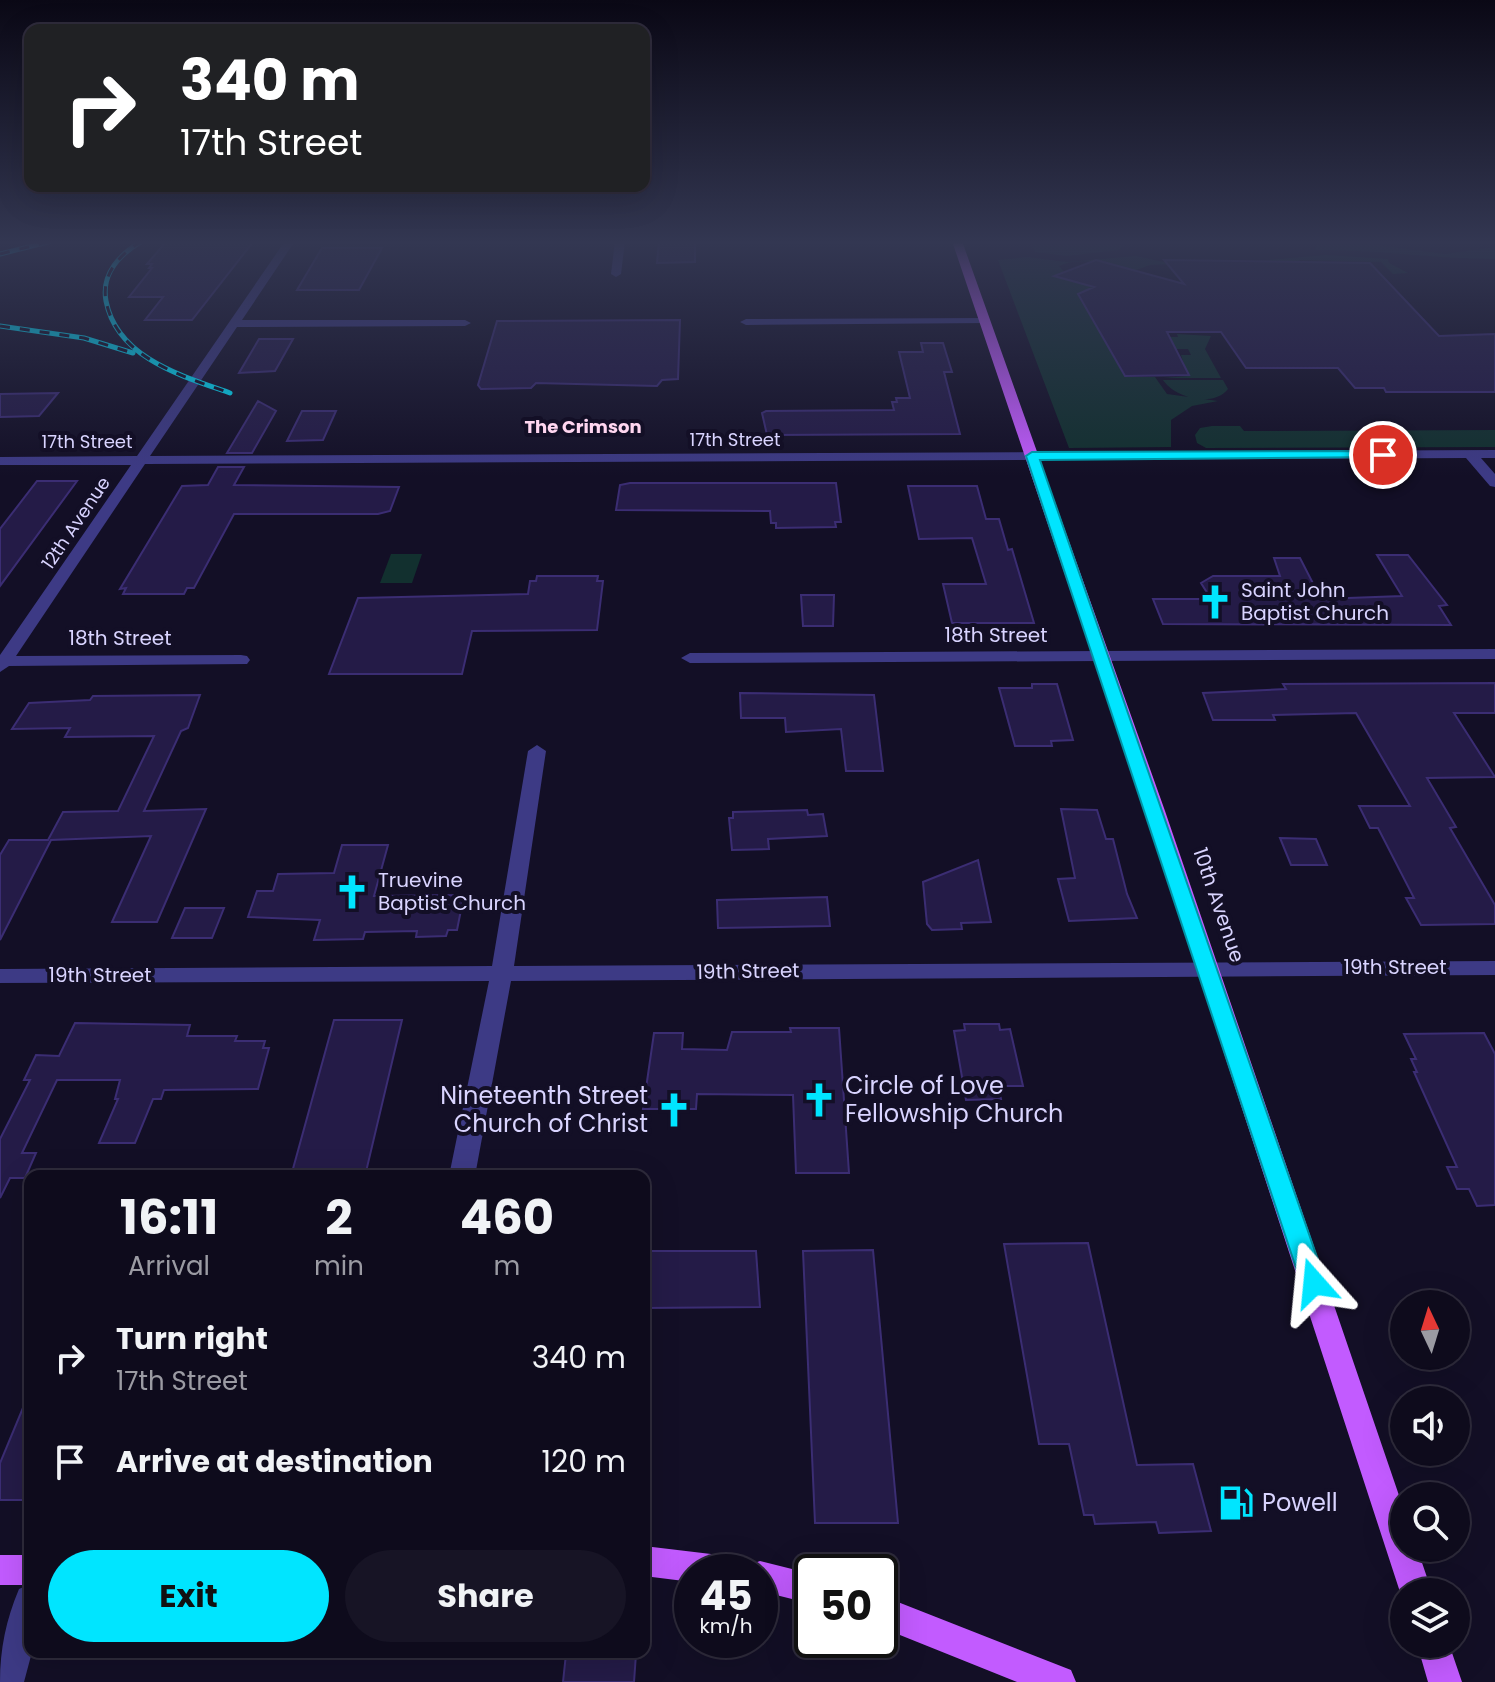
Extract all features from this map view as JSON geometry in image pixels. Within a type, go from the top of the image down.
[{"type":"main road","name":"10th Avenue","points":[[984,321],[1208,967],[1411,1578]]},
{"type":"main road","points":[[650,1562],[674,1565]]},
{"type":"main road","points":[[0,1570],[24,1570]]},
{"type":"main road","points":[[898,1618],[1059,1682]]},
{"type":"main road","points":[[1437,1658],[1445,1682]]},
{"type":"street","name":"12th Avenue","points":[[1,663],[237,319]]},
{"type":"street","points":[[746,322],[984,321]]},
{"type":"street","points":[[234,324],[465,323]]},
{"type":"street","points":[[1470,454],[1495,483]]},
{"type":"street","name":"17th Street","points":[[0,461],[1495,454]]},
{"type":"street","name":"18th Street","points":[[690,658],[1495,654]]},
{"type":"street","name":"18th Street","points":[[1,663],[241,660]]},
{"type":"street","points":[[463,1170],[501,973],[537,751]]},
{"type":"street","name":"19th Street","points":[[0,976],[1208,967],[1495,968]]},
{"type":"street","points":[[7,1682],[24,1621]]},
{"type":"green space","points":[[1020,319],[1091,319],[1103,333],[1126,377],[1155,377],[1167,394],[1218,401],[1192,406],[1171,420],[1171,447],[1069,448]]},
{"type":"green space","points":[[1177,334],[1211,336],[1205,349],[1221,378],[1163,378],[1188,376],[1181,355],[1191,355],[1188,349],[1174,349],[1167,337],[1178,337]]},
{"type":"green space","points":[[1163,380],[1223,380],[1228,389],[1213,398],[1194,398],[1176,392]]},
{"type":"green space","points":[[1240,426],[1244,431],[1495,430],[1495,447],[1206,448],[1197,443],[1195,435],[1200,428]]},
{"type":"green space","points":[[391,554],[422,554],[412,583],[380,583]]},
{"type":"building","points":[[1093,319],[1423,319],[1439,336],[1495,334],[1495,392],[1386,392],[1384,388],[1355,388],[1338,368],[1246,368],[1221,332],[1167,332],[1189,375],[1125,376]]},
{"type":"building","points":[[680,320],[678,379],[662,380],[657,386],[536,383],[531,388],[481,389],[478,385],[497,321]]},
{"type":"building","points":[[259,339],[293,339],[275,371],[239,373]]},
{"type":"building","points":[[921,343],[943,343],[952,372],[944,372],[960,434],[767,435],[762,413],[766,411],[894,410],[892,402],[897,402],[896,398],[910,398],[899,352],[923,352]]},
{"type":"building","points":[[58,393],[39,416],[0,417],[0,394]]},
{"type":"building","points":[[258,401],[276,411],[252,453],[227,453]]},
{"type":"building","points":[[302,411],[336,411],[323,440],[287,441]]},
{"type":"building","points":[[218,467],[244,467],[234,485],[399,487],[390,511],[378,514],[234,514],[194,588],[187,588],[184,594],[123,594],[126,588],[120,589],[182,486],[208,485]]},
{"type":"building","points":[[37,481],[77,481],[0,586],[0,529]]},
{"type":"building","points":[[836,483],[841,522],[835,522],[836,527],[776,528],[776,523],[771,523],[770,511],[616,510],[620,485]]},
{"type":"building","points":[[908,486],[977,486],[986,519],[999,519],[1008,550],[1012,549],[1034,623],[952,623],[943,584],[986,584],[972,538],[919,539]]},
{"type":"building","points":[[1377,555],[1408,555],[1447,605],[1439,606],[1451,625],[1163,624],[1153,599],[1211,599],[1201,583],[1213,576],[1280,576],[1274,558],[1300,558],[1321,599],[1402,596]]},
{"type":"building","points":[[537,576],[598,576],[597,581],[603,581],[597,630],[472,631],[462,674],[329,674],[358,598],[528,594],[530,581],[536,581]]},
{"type":"building","points":[[801,595],[834,595],[833,626],[803,626]]},
{"type":"building","points":[[1495,683],[1495,713],[1454,713],[1495,777],[1427,778],[1456,827],[1450,828],[1495,905],[1495,924],[1421,925],[1406,898],[1414,898],[1378,828],[1370,828],[1359,806],[1410,806],[1356,713],[1273,715],[1275,720],[1213,720],[1203,693],[1286,689],[1283,684]]},
{"type":"building","points":[[1032,684],[1057,684],[1073,740],[1051,741],[1052,746],[1015,746],[999,688],[1032,688]]},
{"type":"building","points":[[740,693],[874,695],[883,771],[846,771],[841,729],[786,732],[785,718],[741,718]]},
{"type":"building","points":[[200,695],[188,728],[181,731],[144,811],[206,809],[157,922],[112,922],[151,836],[51,840],[0,940],[0,855],[9,840],[48,840],[63,812],[118,811],[154,736],[65,737],[70,728],[12,729],[29,703],[90,700],[93,696]]},
{"type":"building","points":[[1061,809],[1097,810],[1106,839],[1113,839],[1127,894],[1137,918],[1069,921],[1058,879],[1075,878]]},
{"type":"building","points":[[807,810],[808,815],[823,814],[827,836],[768,839],[769,849],[732,850],[729,818],[733,818],[733,812]]},
{"type":"building","points":[[1280,838],[1316,839],[1327,865],[1291,865]]},
{"type":"building","points":[[342,845],[388,845],[374,896],[464,895],[457,930],[448,930],[446,936],[416,937],[417,931],[365,932],[363,939],[314,940],[320,920],[248,917],[257,891],[273,891],[278,874],[334,873]]},
{"type":"building","points":[[978,860],[991,922],[961,923],[962,929],[932,930],[927,924],[923,882]]},
{"type":"building","points":[[827,897],[830,926],[718,928],[717,900]]},
{"type":"building","points":[[185,908],[224,908],[212,938],[172,938]]},
{"type":"building","points":[[334,1020],[402,1020],[366,1170],[293,1170]]},
{"type":"building","points":[[75,1023],[190,1025],[187,1036],[237,1036],[235,1041],[265,1041],[263,1048],[269,1048],[258,1089],[164,1090],[161,1099],[153,1099],[135,1143],[99,1143],[118,1099],[115,1099],[120,1080],[57,1080],[22,1153],[36,1153],[29,1170],[24,1170],[24,1178],[10,1178],[0,1198],[0,1139],[30,1080],[24,1080],[36,1055],[59,1056]]},
{"type":"building","points":[[964,1024],[999,1024],[1000,1030],[1010,1029],[1023,1086],[998,1086],[1001,1099],[966,1100],[954,1031],[965,1030]]},
{"type":"building","points":[[790,1028],[839,1028],[849,1173],[796,1173],[793,1095],[697,1094],[696,1109],[643,1109],[654,1033],[683,1033],[682,1049],[727,1050],[732,1032],[791,1032]]},
{"type":"building","points":[[1484,1033],[1495,1054],[1495,1205],[1477,1206],[1469,1189],[1457,1189],[1447,1167],[1457,1167],[1414,1072],[1417,1072],[1411,1059],[1416,1059],[1404,1034]]},
{"type":"building","points":[[1088,1243],[1137,1465],[1193,1464],[1211,1531],[1159,1533],[1156,1522],[1095,1524],[1093,1515],[1084,1515],[1069,1444],[1039,1444],[1004,1244]]},
{"type":"building","points":[[873,1250],[898,1523],[815,1523],[803,1251]]},
{"type":"building","points":[[650,1251],[756,1251],[760,1307],[650,1308]]},
{"type":"building","points":[[24,1405],[24,1500],[0,1500],[0,1463]]},
{"type":"building","points":[[566,1658],[636,1658],[634,1682],[563,1682]]},
{"type":"railway","points":[[112,319],[123,337],[154,362],[230,393]]},
{"type":"railway","points":[[0,326],[84,338],[133,353]]},
{"type":"place","name":"Saint John Baptist Church","points":[[1215,602]]},
{"type":"place","name":"Truevine Baptist Church","points":[[352,892]]},
{"type":"place","name":"Circle of Love Fellowship Church","points":[[819,1100]]},
{"type":"place","name":"Nineteenth Street Church of Christ","points":[[674,1110]]},
{"type":"place","name":"Powell","points":[[1236,1503]]},
{"type":"district","name":"The Crimson","points":[[583,427]]},
{"type":"route","points":[[1314,1283],[1144,777],[1032,456],[1383,455]]}]
